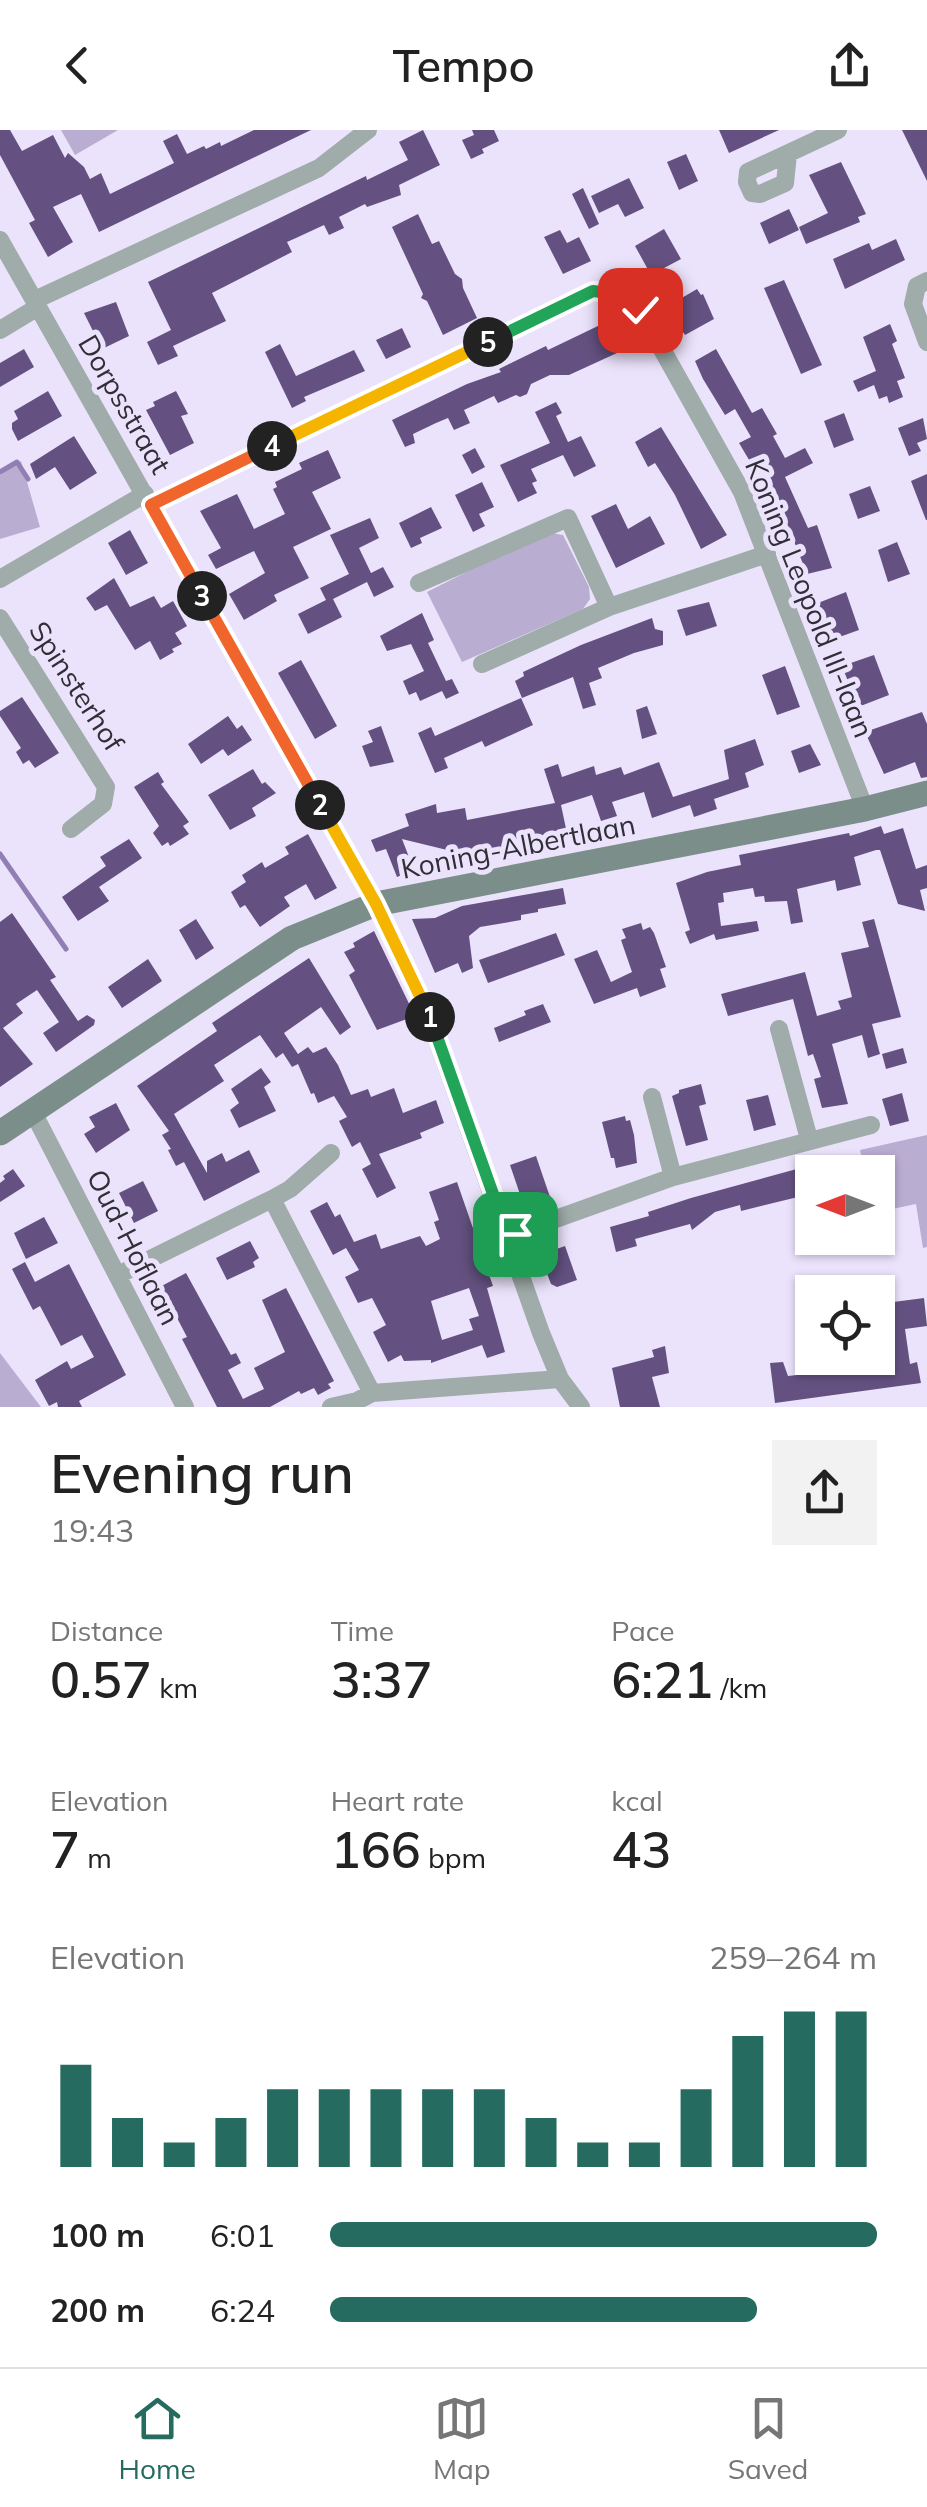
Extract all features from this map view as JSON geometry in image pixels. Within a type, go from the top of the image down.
[{"type":"street","points":[[0,330],[36,304],[319,168],[368,130]]},
{"type":"street","points":[[788,154],[838,130]]},
{"type":"street","name":"Dorpsstraat","points":[[0,240],[376,904],[423,1000],[560,1379],[581,1407]]},
{"type":"street","points":[[927,281],[917,286],[912,304],[927,342]]},
{"type":"street","name":"Koning Leopold III-laan","points":[[148,500],[593,291],[618,294],[640,310],[742,492],[866,809]]},
{"type":"street","points":[[0,578],[148,500]]},
{"type":"street","points":[[419,583],[568,518],[609,607]]},
{"type":"street","points":[[482,664],[609,607],[767,554]]},
{"type":"street","name":"Spinsterhof","points":[[0,618],[106,788],[102,804],[71,829]]},
{"type":"street","name":"Koning-Albertlaan","points":[[0,1133],[292,938],[376,904],[866,809],[927,793]]},
{"type":"street","points":[[779,1029],[809,1139]]},
{"type":"street","points":[[652,1097],[673,1177]]},
{"type":"street","name":"Oud-Hoflaan","points":[[34,1112],[184,1407]]},
{"type":"street","points":[[508,1236],[673,1177],[871,1125]]},
{"type":"street","points":[[118,1274],[272,1199],[331,1153]]},
{"type":"street","points":[[272,1199],[372,1393]]},
{"type":"street","points":[[332,1407],[372,1393],[560,1379]]},
{"type":"shaded area","points":[[61,130],[118,130],[75,155]]},
{"type":"shaded area","points":[[21,461],[40,527],[0,539],[0,475]]},
{"type":"shaded area","points":[[545,532],[563,535],[589,587],[590,599],[583,609],[462,662],[427,592]]},
{"type":"shaded area","points":[[927,1135],[927,1247],[923,1248],[916,1204],[895,1208],[895,1155],[861,1155],[860,1150]]},
{"type":"shaded area","points":[[0,1353],[41,1407],[0,1407]]},
{"type":"building","points":[[0,130],[10,130],[22,151],[53,135],[65,158],[68,153],[84,167],[90,179],[101,173],[110,194],[174,163],[163,141],[177,134],[187,154],[220,142],[221,146],[254,130],[311,130],[99,232],[81,194],[53,207],[73,242],[48,257],[29,223],[35,220],[0,155]]},
{"type":"building","points":[[423,130],[440,165],[399,185],[401,195],[367,207],[365,204],[339,217],[344,228],[329,235],[324,225],[287,242],[292,252],[212,293],[226,321],[173,346],[178,356],[158,365],[147,342],[171,330],[148,282],[366,176],[367,180],[408,160],[399,142]]},
{"type":"building","points":[[472,130],[494,130],[499,141],[471,159],[462,140],[474,135]]},
{"type":"building","points":[[719,130],[779,130],[729,153]]},
{"type":"building","points":[[902,130],[927,130],[927,181]]},
{"type":"building","points":[[686,154],[698,181],[679,190],[667,162]]},
{"type":"building","points":[[841,162],[866,214],[858,217],[860,222],[806,244],[799,227],[828,213],[809,175]]},
{"type":"building","points":[[629,178],[644,208],[625,217],[618,204],[599,213],[591,196]]},
{"type":"building","points":[[583,188],[599,224],[589,229],[572,194]]},
{"type":"building","points":[[789,209],[799,230],[769,244],[760,223]]},
{"type":"building","points":[[418,214],[432,244],[439,241],[455,274],[462,279],[477,318],[443,335],[427,301],[421,298],[423,294],[392,227]]},
{"type":"building","points":[[664,229],[681,259],[651,275],[635,246]]},
{"type":"building","points":[[560,230],[567,243],[579,237],[591,261],[563,274],[544,237]]},
{"type":"building","points":[[896,239],[905,260],[845,289],[833,259],[869,243],[872,250]]},
{"type":"building","points":[[784,280],[822,365],[801,374],[764,288]]},
{"type":"building","points":[[697,289],[714,319],[685,335],[668,306]]},
{"type":"building","points":[[116,302],[129,336],[102,349],[84,313]]},
{"type":"building","points":[[890,324],[897,341],[892,344],[905,378],[897,381],[903,397],[889,403],[887,396],[879,399],[874,385],[858,392],[853,381],[876,371],[863,337]]},
{"type":"building","points":[[600,325],[606,337],[616,332],[623,346],[615,349],[617,353],[569,375],[550,375],[531,384],[527,394],[520,397],[498,403],[494,396],[464,410],[470,423],[454,430],[448,418],[413,434],[415,443],[405,447],[392,420],[501,372],[499,369],[546,346],[548,350]]},
{"type":"building","points":[[402,328],[411,347],[386,359],[376,340]]},
{"type":"building","points":[[280,344],[296,376],[354,350],[365,371],[304,397],[306,401],[292,408],[265,352]]},
{"type":"building","points":[[24,349],[34,367],[0,387],[0,363]]},
{"type":"building","points":[[716,349],[752,413],[762,408],[785,458],[805,448],[813,463],[785,477],[808,528],[817,525],[832,568],[807,574],[780,506],[777,507],[739,443],[751,437],[735,409],[725,415],[703,379],[695,361]]},
{"type":"building","points":[[48,391],[62,416],[18,441],[12,429],[12,423],[18,419],[14,411]]},
{"type":"building","points":[[176,391],[188,414],[181,416],[194,443],[170,455],[146,410],[155,406],[153,402]]},
{"type":"building","points":[[556,402],[562,413],[556,416],[568,442],[581,436],[596,466],[574,477],[563,455],[531,469],[537,493],[518,502],[500,465],[550,443],[535,412]]},
{"type":"building","points":[[844,413],[854,440],[834,448],[824,421]]},
{"type":"building","points":[[923,418],[927,439],[917,443],[921,451],[909,456],[898,428]]},
{"type":"building","points":[[661,427],[727,535],[701,549],[675,495],[655,463],[648,467],[635,442]]},
{"type":"building","points":[[74,436],[97,473],[70,490],[55,467],[36,479],[30,464]]},
{"type":"building","points":[[475,448],[485,467],[472,474],[462,455]]},
{"type":"building","points":[[328,450],[341,478],[312,492],[331,529],[293,547],[309,578],[274,595],[277,601],[244,620],[229,594],[265,573],[254,551],[216,569],[208,555],[221,548],[200,511],[237,494],[254,529],[285,514],[273,489],[277,487],[275,482],[302,469],[299,463]]},
{"type":"building","points":[[927,474],[927,520],[926,520],[911,481]]},
{"type":"building","points":[[482,482],[494,507],[479,514],[485,526],[473,532],[455,495]]},
{"type":"building","points":[[870,486],[880,511],[858,519],[849,494]]},
{"type":"building","points":[[616,504],[628,529],[650,516],[665,544],[616,568],[591,516]]},
{"type":"building","points":[[431,507],[442,528],[420,538],[422,543],[411,548],[399,523]]},
{"type":"building","points":[[370,518],[379,538],[359,548],[371,573],[383,567],[394,587],[374,597],[367,582],[333,599],[342,617],[308,634],[298,614],[326,600],[320,588],[349,574],[330,535]]},
{"type":"building","points":[[130,530],[148,563],[126,575],[108,543]]},
{"type":"building","points":[[897,542],[910,574],[888,582],[878,550]]},
{"type":"building","points":[[114,578],[130,607],[154,596],[161,608],[173,601],[187,626],[175,633],[182,644],[172,649],[174,652],[160,660],[150,641],[135,650],[107,605],[95,611],[86,598]]},
{"type":"building","points":[[846,592],[859,630],[831,640],[818,603]]},
{"type":"building","points":[[709,602],[717,626],[686,636],[677,610]]},
{"type":"building","points":[[422,613],[434,640],[428,643],[446,681],[452,679],[459,693],[446,699],[442,691],[420,701],[416,692],[409,695],[403,681],[424,671],[411,644],[387,651],[380,636]]},
{"type":"building","points":[[652,618],[655,629],[663,631],[663,645],[598,668],[602,678],[589,683],[596,705],[583,709],[573,677],[522,698],[515,681],[524,676],[523,672]]},
{"type":"building","points":[[874,655],[889,695],[858,707],[842,666]]},
{"type":"building","points":[[301,660],[337,726],[315,739],[278,673]]},
{"type":"building","points":[[785,666],[800,707],[777,715],[762,675]]},
{"type":"building","points":[[22,697],[59,753],[35,768],[29,760],[23,764],[16,752],[21,748],[0,716],[0,711]]},
{"type":"building","points":[[521,698],[533,725],[485,747],[482,741],[444,758],[448,768],[435,773],[418,733],[431,727],[435,736]]},
{"type":"building","points":[[647,706],[657,734],[642,739],[636,710]]},
{"type":"building","points":[[922,712],[927,724],[927,777],[921,778],[915,762],[884,774],[865,732]]},
{"type":"building","points":[[228,716],[237,729],[242,725],[252,740],[228,756],[223,749],[201,764],[188,744]]},
{"type":"building","points":[[381,726],[394,762],[370,767],[362,746],[373,742],[368,731]]},
{"type":"building","points":[[755,739],[764,765],[745,773],[749,787],[714,799],[717,809],[694,817],[690,805],[652,818],[644,792],[612,802],[617,816],[601,821],[592,795],[561,805],[568,838],[542,845],[449,861],[447,850],[402,839],[414,870],[397,877],[386,849],[376,852],[371,840],[409,826],[405,814],[436,804],[437,813],[465,808],[467,820],[555,803],[544,769],[558,764],[562,777],[594,766],[596,775],[621,767],[624,775],[659,762],[673,797],[729,779],[724,750]]},
{"type":"building","points":[[810,744],[821,765],[799,773],[791,751]]},
{"type":"building","points":[[253,769],[262,784],[265,782],[276,793],[252,808],[256,816],[230,830],[208,795]]},
{"type":"building","points":[[158,772],[164,782],[161,784],[189,822],[183,826],[189,834],[170,846],[168,842],[162,846],[153,833],[159,826],[134,787]]},
{"type":"building","points":[[881,826],[884,834],[903,828],[916,869],[927,865],[927,888],[920,890],[925,911],[898,904],[880,850],[876,850],[854,857],[861,885],[837,891],[835,880],[797,889],[803,922],[791,924],[787,901],[765,902],[764,896],[755,897],[753,888],[723,893],[724,902],[718,903],[721,926],[757,921],[759,931],[716,940],[714,934],[690,944],[685,932],[690,930],[676,883],[741,865],[739,855],[849,833],[850,836]]},
{"type":"building","points":[[308,834],[337,888],[315,900],[306,884],[284,897],[290,906],[260,927],[245,905],[240,908],[231,892],[246,882],[242,875],[262,862],[265,868],[289,854],[285,847]]},
{"type":"building","points":[[129,839],[142,858],[99,887],[109,901],[78,921],[62,897],[106,866],[100,857]]},
{"type":"building","points":[[563,888],[566,904],[521,915],[521,920],[480,927],[469,936],[473,968],[462,973],[458,963],[435,973],[412,919],[435,918],[462,906]]},
{"type":"building","points":[[12,913],[56,977],[50,980],[78,1021],[87,1015],[95,1020],[94,1025],[56,1052],[43,1033],[59,1022],[37,990],[16,1004],[23,1013],[3,1028],[33,1064],[0,1087],[0,922]]},
{"type":"building","points":[[196,919],[214,948],[196,960],[179,930]]},
{"type":"building","points":[[874,919],[901,1017],[872,1024],[880,1054],[868,1058],[862,1035],[832,1044],[848,1104],[822,1108],[814,1079],[821,1077],[813,1054],[808,1056],[793,999],[728,1016],[721,994],[805,972],[817,1016],[841,1009],[838,1001],[852,997],[841,953],[869,947],[862,922]]},
{"type":"building","points":[[641,923],[643,930],[650,927],[654,933],[666,967],[660,969],[666,987],[640,997],[637,988],[594,1004],[574,959],[597,950],[611,982],[632,972],[621,940],[626,938],[622,929]]},
{"type":"building","points":[[374,931],[415,1016],[377,1030],[349,975],[355,971],[344,952]]},
{"type":"building","points":[[556,933],[565,955],[488,983],[479,960]]},
{"type":"building","points":[[309,958],[351,1027],[340,1035],[321,1007],[284,1033],[298,1054],[308,1047],[313,1053],[326,1047],[351,1095],[368,1089],[371,1097],[394,1088],[403,1113],[436,1100],[444,1123],[420,1133],[422,1138],[379,1154],[396,1188],[377,1198],[362,1169],[371,1164],[360,1142],[352,1147],[339,1121],[347,1117],[334,1096],[318,1103],[298,1064],[292,1067],[283,1053],[276,1058],[260,1035],[214,1065],[224,1081],[174,1114],[207,1173],[207,1161],[222,1153],[226,1162],[249,1150],[260,1172],[204,1201],[184,1162],[176,1166],[162,1135],[169,1131],[137,1086],[217,1031],[212,1023]]},
{"type":"building","points":[[148,959],[162,981],[122,1008],[108,987]]},
{"type":"building","points":[[543,1004],[551,1022],[499,1042],[494,1028]]},
{"type":"building","points":[[903,1048],[907,1063],[886,1069],[882,1054]]},
{"type":"building","points":[[261,1068],[271,1082],[264,1087],[276,1111],[239,1128],[230,1110],[239,1103],[231,1089]]},
{"type":"building","points":[[701,1084],[706,1104],[699,1106],[708,1140],[686,1146],[672,1096]]},
{"type":"building","points":[[902,1093],[909,1121],[890,1126],[882,1099]]},
{"type":"building","points":[[768,1095],[776,1125],[754,1131],[746,1100]]},
{"type":"building","points":[[116,1103],[130,1130],[96,1153],[84,1134],[95,1127],[89,1117]]},
{"type":"building","points":[[625,1116],[634,1135],[637,1163],[616,1168],[602,1122]]},
{"type":"building","points":[[536,1156],[550,1197],[524,1206],[510,1165]]},
{"type":"building","points":[[13,1169],[25,1186],[0,1202],[0,1183]]},
{"type":"building","points":[[795,1169],[795,1198],[741,1211],[740,1205],[715,1212],[692,1230],[690,1224],[635,1239],[637,1246],[616,1252],[610,1227],[691,1198]]},
{"type":"building","points":[[143,1181],[158,1211],[134,1223],[119,1193]]},
{"type":"building","points":[[457,1182],[493,1286],[487,1288],[505,1352],[487,1358],[482,1345],[431,1363],[404,1361],[401,1355],[388,1362],[373,1332],[386,1325],[372,1298],[358,1303],[345,1277],[359,1270],[346,1248],[333,1255],[310,1211],[327,1202],[335,1217],[340,1214],[354,1242],[376,1234],[381,1249],[420,1236],[426,1246],[440,1239],[434,1222],[439,1220],[429,1192]],"holes":[[[469,1288],[479,1316],[469,1319],[473,1330],[442,1340],[431,1301]]]},
{"type":"building","points":[[44,1217],[58,1243],[26,1259],[14,1233]]},
{"type":"building","points":[[250,1241],[259,1258],[253,1262],[255,1267],[227,1280],[216,1258]]},
{"type":"building","points":[[565,1246],[577,1280],[557,1287],[551,1284],[540,1255]]},
{"type":"building","points":[[25,1262],[35,1282],[69,1264],[126,1375],[79,1401],[82,1407],[58,1407],[57,1402],[49,1406],[35,1380],[67,1361],[71,1369],[94,1357],[82,1335],[61,1346],[40,1306],[33,1310],[12,1269]]},
{"type":"building","points":[[186,1273],[231,1355],[236,1353],[241,1363],[228,1370],[243,1399],[264,1389],[254,1368],[285,1352],[262,1300],[286,1288],[334,1381],[328,1384],[331,1388],[318,1395],[314,1388],[301,1394],[299,1391],[270,1407],[217,1407],[182,1339],[187,1337],[176,1316],[171,1318],[156,1289]]},
{"type":"building","points":[[924,1298],[927,1326],[905,1329],[910,1364],[917,1362],[921,1383],[775,1403],[770,1363],[783,1362],[788,1376],[895,1375],[895,1302]]},
{"type":"building","points":[[665,1346],[669,1373],[652,1377],[660,1407],[620,1407],[612,1368],[654,1357],[652,1350]]},
{"type":"waterway","points":[[0,472],[17,462],[28,479]]},
{"type":"waterway","points":[[0,854],[66,949]]},
{"type":"route","points":[[515,1234],[508,1236],[423,1000],[372,896],[151,505],[593,291],[618,294],[640,310]]}]
